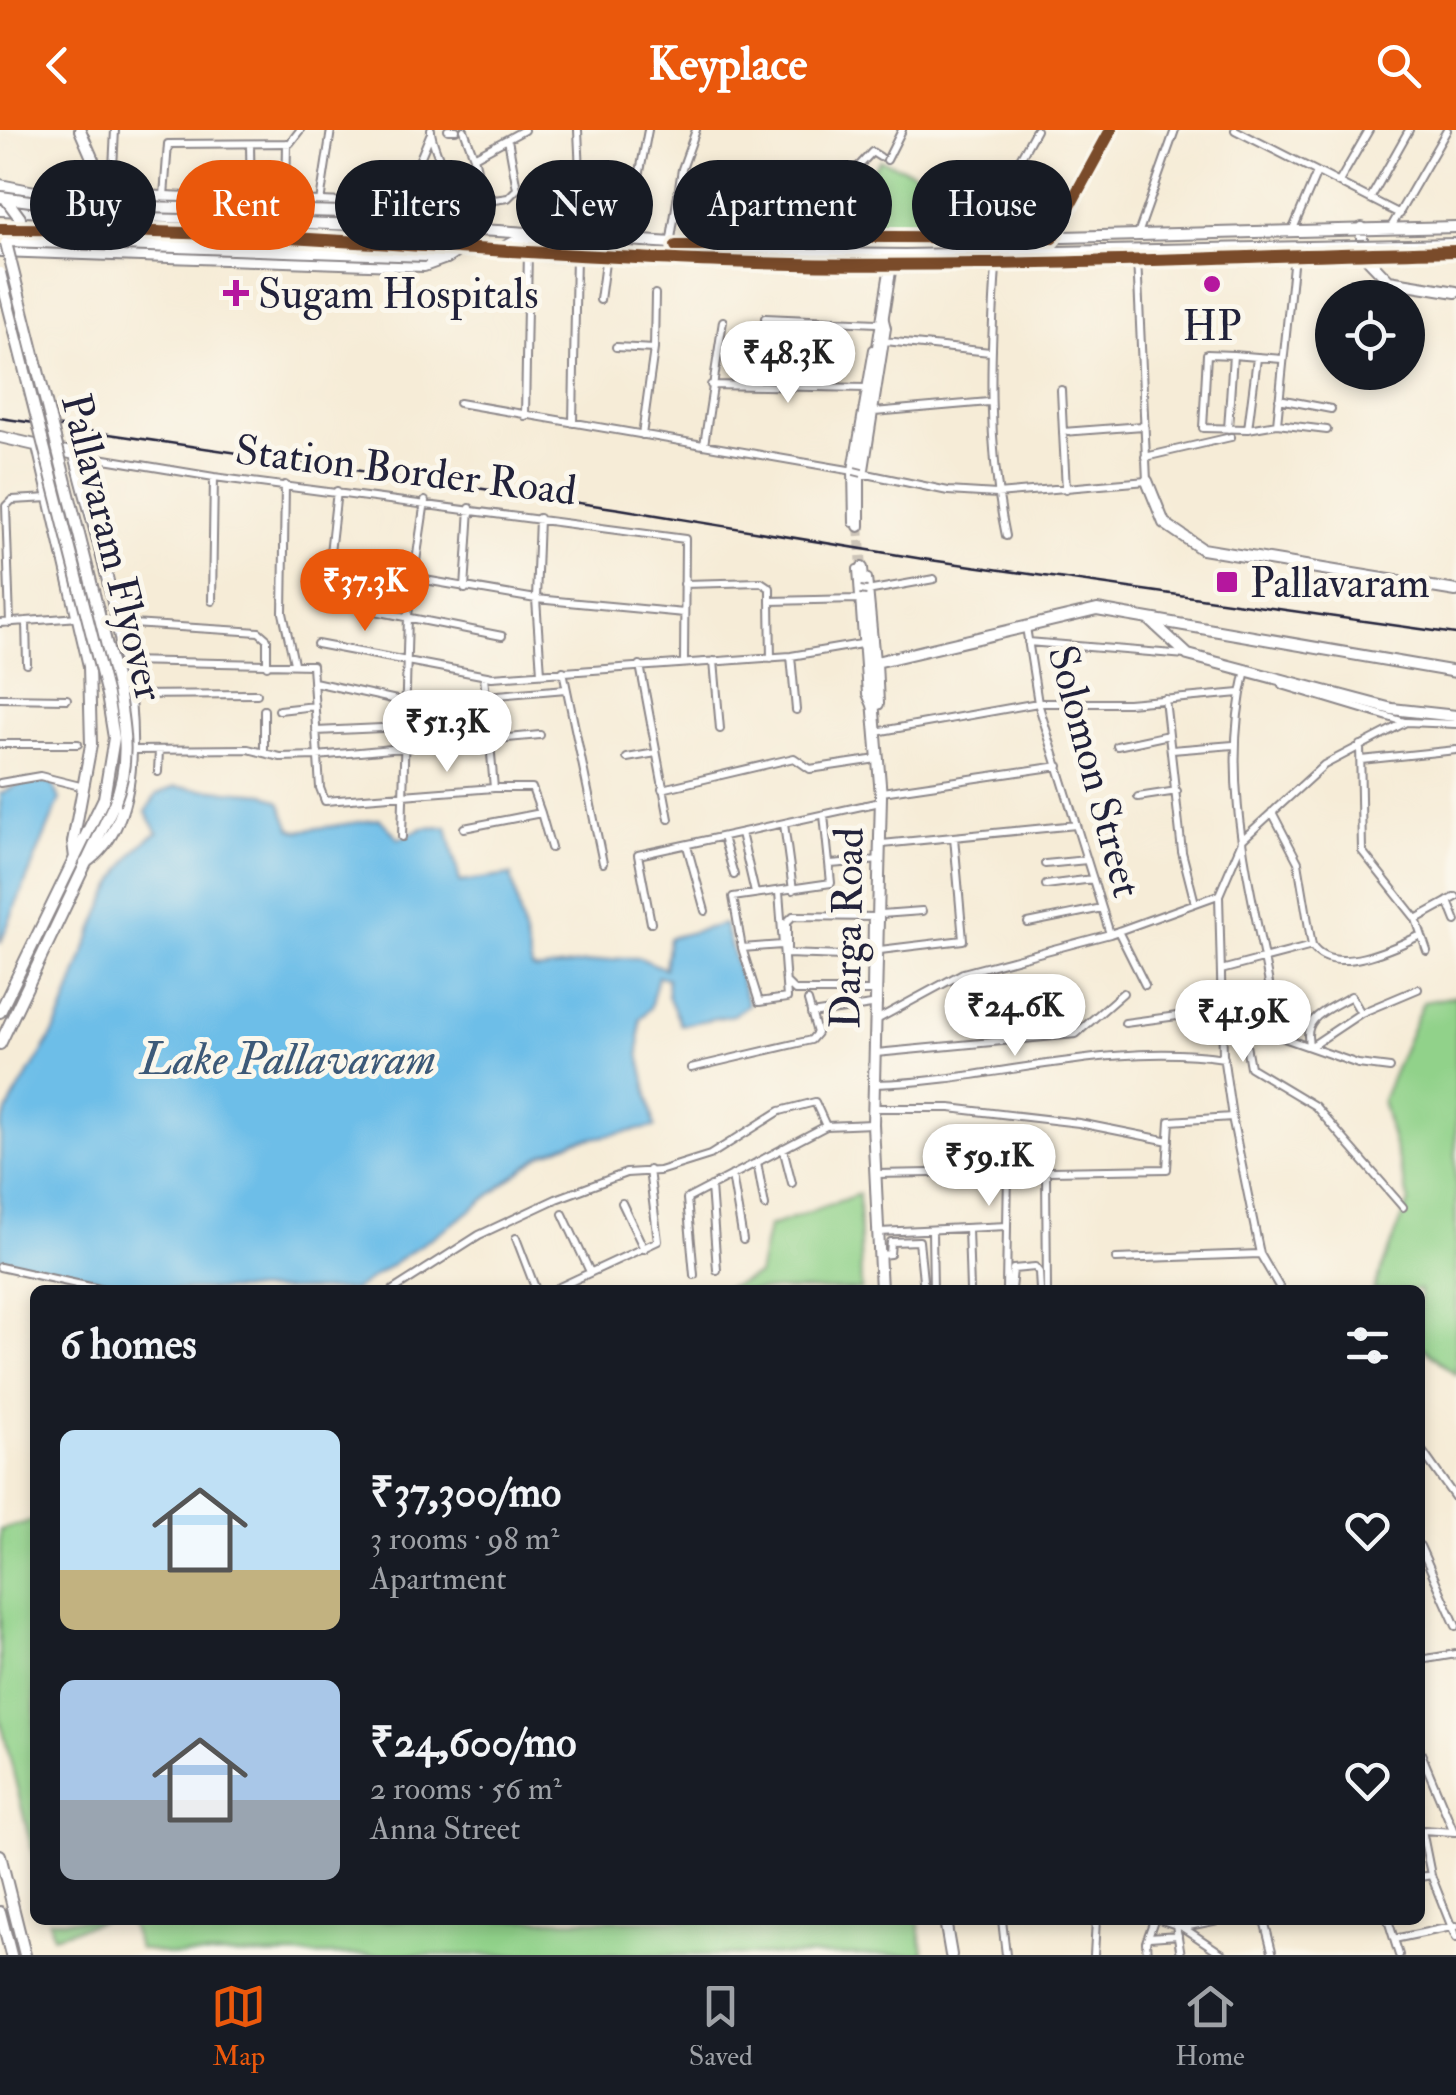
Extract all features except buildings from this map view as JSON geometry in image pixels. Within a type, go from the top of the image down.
[{"type":"street","points":[[83,130],[97,160]]},
{"type":"street","points":[[113,160],[115,130]]},
{"type":"street","points":[[164,196],[168,144],[287,143],[300,130]]},
{"type":"street","points":[[320,202],[331,130]]},
{"type":"street","points":[[448,130],[456,130]]},
{"type":"street","points":[[464,130],[474,160]]},
{"type":"street","points":[[474,157],[524,130]]},
{"type":"street","points":[[578,130],[579,160]]},
{"type":"street","points":[[642,160],[648,130]]},
{"type":"street","points":[[670,246],[682,169],[696,130]]},
{"type":"street","points":[[865,160],[872,152],[884,159],[902,130]]},
{"type":"street","points":[[1019,160],[1036,130]]},
{"type":"street","points":[[1072,201],[1111,130]]},
{"type":"street","points":[[1138,234],[1175,130]]},
{"type":"street","points":[[1235,130],[1400,214]]},
{"type":"street","points":[[1250,138],[1255,130]]},
{"type":"street","points":[[1339,182],[1369,130]]},
{"type":"street","points":[[1370,199],[1409,130]]},
{"type":"street","points":[[1392,227],[1446,130]]},
{"type":"street","points":[[430,132],[442,160]]},
{"type":"street","points":[[419,160],[430,132]]},
{"type":"street","points":[[496,199],[515,193],[518,185],[508,140]]},
{"type":"street","points":[[287,143],[287,160]]},
{"type":"street","points":[[250,145],[250,160]]},
{"type":"street","points":[[1292,229],[1317,172]]},
{"type":"street","points":[[0,193],[30,192]]},
{"type":"street","points":[[0,193],[60,205],[335,212]]},
{"type":"street","name":"Pallavaram Flyover","points":[[0,193],[14,205],[20,218],[4,245],[126,734],[126,767],[80,860]]},
{"type":"street","points":[[156,196],[176,196]]},
{"type":"street","points":[[315,202],[335,203]]},
{"type":"street","points":[[156,209],[161,216]]},
{"type":"street","points":[[0,210],[30,211]]},
{"type":"street","points":[[156,216],[335,224]]},
{"type":"street","points":[[1072,237],[1456,227]]},
{"type":"street","points":[[0,228],[30,229]]},
{"type":"street","points":[[1362,228],[1362,252],[1389,281],[1456,292]]},
{"type":"street","points":[[503,248],[518,240],[673,247]]},
{"type":"street","points":[[653,244],[673,246]]},
{"type":"street","points":[[4,245],[424,266],[458,250]]},
{"type":"street","points":[[4,245],[447,258]]},
{"type":"street","points":[[525,416],[528,250],[996,266],[1456,245]]},
{"type":"street","points":[[892,250],[1456,245]]},
{"type":"street","points":[[496,248],[516,249]]},
{"type":"street","points":[[246,250],[246,259]]},
{"type":"street","points":[[1043,263],[1048,250]]},
{"type":"street","points":[[573,423],[576,253]]},
{"type":"street","points":[[600,300],[606,254]]},
{"type":"street","points":[[1277,424],[1294,254]]},
{"type":"street","points":[[1136,257],[1147,481],[1153,505],[1164,522],[1202,549],[1296,568],[1356,572],[1456,591]]},
{"type":"street","points":[[856,525],[866,388],[891,265]]},
{"type":"street","points":[[996,266],[989,402],[997,494],[1006,536]]},
{"type":"street","name":"Pallavaram Flyover","points":[[0,273],[107,695],[114,738],[109,801]]},
{"type":"street","points":[[642,435],[654,349],[655,294]]},
{"type":"street","points":[[765,318],[880,319],[888,328],[874,412],[858,472],[864,514]]},
{"type":"street","points":[[856,525],[859,466],[880,319]]},
{"type":"street","points":[[704,445],[723,321]]},
{"type":"street","points":[[884,342],[990,352]]},
{"type":"street","points":[[616,348],[654,349]]},
{"type":"street","points":[[1229,434],[1233,355]]},
{"type":"street","points":[[1229,434],[1202,427],[1206,356],[1282,358]]},
{"type":"street","points":[[1248,429],[1257,358]]},
{"type":"street","points":[[711,385],[866,388]]},
{"type":"street","points":[[1062,390],[1066,489]]},
{"type":"street","points":[[1279,400],[1332,409]]},
{"type":"street","points":[[874,412],[989,402]]},
{"type":"street","points":[[459,404],[948,490],[997,494],[1147,481]]},
{"type":"street","points":[[1146,457],[1277,424],[1328,430]]},
{"type":"street","points":[[1063,432],[1143,426]]},
{"type":"street","name":"Station Border Road","points":[[0,437],[214,477],[424,501],[684,538],[684,661]]},
{"type":"street","points":[[0,1044],[80,860],[73,842],[92,731],[89,666],[80,617],[38,447]]},
{"type":"street","points":[[0,1012],[80,860],[102,852],[128,801],[134,750],[123,661],[76,454]]},
{"type":"street","points":[[212,602],[214,477]]},
{"type":"street","points":[[286,485],[283,613],[294,663]]},
{"type":"street","points":[[337,491],[330,553],[465,588],[684,613]]},
{"type":"street","points":[[10,622],[6,506],[12,500],[50,498]]},
{"type":"street","points":[[402,838],[408,615],[424,501]]},
{"type":"street","points":[[465,588],[470,508]]},
{"type":"street","points":[[538,518],[536,598],[540,673]]},
{"type":"street","points":[[862,572],[861,644],[866,694],[874,712]]},
{"type":"street","points":[[862,572],[880,700],[874,712]]},
{"type":"street","name":"Darga Road","points":[[862,572],[882,844],[874,1108],[882,1285]]},
{"type":"street","points":[[770,601],[862,592],[934,579]]},
{"type":"street","points":[[684,584],[761,582],[770,588],[770,658]]},
{"type":"street","points":[[346,605],[502,636]]},
{"type":"street","points":[[876,662],[1096,610],[1143,615],[1190,628],[1456,672]]},
{"type":"street","points":[[1143,615],[1188,655]]},
{"type":"street","points":[[0,623],[80,617]]},
{"type":"street","points":[[26,621],[26,664]]},
{"type":"street","points":[[114,623],[260,632],[268,643],[267,666]]},
{"type":"street","name":"Solomon Street","points":[[1026,624],[1038,703],[1102,908],[1145,985]]},
{"type":"street","points":[[1028,642],[1188,655],[1392,710],[1456,716]]},
{"type":"street","points":[[317,644],[484,676],[770,658],[861,644]]},
{"type":"street","points":[[790,656],[796,710]]},
{"type":"street","points":[[123,661],[312,665],[317,756],[325,801],[532,788],[552,848]]},
{"type":"street","points":[[714,661],[720,730]]},
{"type":"street","points":[[640,665],[669,819]]},
{"type":"street","points":[[1234,665],[1245,674],[1406,722],[1456,724]]},
{"type":"street","points":[[563,672],[603,863]]},
{"type":"street","points":[[1245,674],[1234,746],[1247,886],[1278,1036]]},
{"type":"street","points":[[484,676],[494,788]]},
{"type":"street","points":[[314,682],[438,708]]},
{"type":"street","points":[[486,696],[566,688]]},
{"type":"street","points":[[876,732],[1038,703],[1240,693]]},
{"type":"street","points":[[127,694],[257,694]]},
{"type":"street","points":[[0,698],[67,699]]},
{"type":"street","points":[[1164,699],[1184,864],[1195,903]]},
{"type":"street","points":[[279,710],[315,706]]},
{"type":"street","points":[[264,710],[264,752]]},
{"type":"street","points":[[1279,1285],[1260,1254],[1232,1117],[1224,1058],[1219,895],[1243,839],[1272,812],[1324,765],[1406,722]]},
{"type":"street","points":[[316,731],[404,727]]},
{"type":"street","points":[[1118,746],[1169,735]]},
{"type":"street","points":[[134,750],[317,756],[540,736]]},
{"type":"street","points":[[0,744],[78,744]]},
{"type":"street","points":[[1360,744],[1362,851],[1416,919],[1427,951]]},
{"type":"street","points":[[1172,750],[1234,746]]},
{"type":"street","points":[[158,772],[159,750]]},
{"type":"street","points":[[1360,760],[1456,750]]},
{"type":"street","points":[[627,758],[656,752]]},
{"type":"street","points":[[662,788],[794,758],[810,769],[878,759]]},
{"type":"street","points":[[650,922],[636,858],[824,816],[880,797],[1059,766]]},
{"type":"street","points":[[0,783],[40,776],[85,788]]},
{"type":"street","points":[[1138,798],[1177,791]]},
{"type":"street","points":[[1272,812],[1298,862],[1312,946],[1327,958],[1364,957],[1422,935]]},
{"type":"street","points":[[464,828],[541,813]]},
{"type":"street","points":[[779,892],[787,998],[759,1002],[742,948],[733,897],[832,883],[824,816]]},
{"type":"street","points":[[784,824],[794,890]]},
{"type":"street","points":[[882,844],[1076,825]]},
{"type":"street","points":[[741,833],[755,893]]},
{"type":"street","points":[[723,836],[734,875]]},
{"type":"street","points":[[786,954],[876,953],[962,940],[954,837]]},
{"type":"street","points":[[687,846],[705,911]]},
{"type":"street","points":[[830,864],[882,860]]},
{"type":"street","points":[[1045,864],[1087,860]]},
{"type":"street","points":[[1046,884],[1093,878]]},
{"type":"street","points":[[878,1019],[964,974],[1114,933],[1219,895]]},
{"type":"street","points":[[1416,919],[1456,897]]},
{"type":"street","points":[[1448,901],[1456,920]]},
{"type":"street","points":[[1028,922],[1102,908]]},
{"type":"street","points":[[875,991],[791,989],[787,922],[793,916],[878,916],[922,911]]},
{"type":"street","points":[[742,948],[782,945]]},
{"type":"street","points":[[1221,970],[1312,946]]},
{"type":"street","points":[[1310,1047],[1361,1014],[1418,989]]},
{"type":"street","points":[[876,1053],[1076,1034],[1123,993]]},
{"type":"street","points":[[1310,1047],[1305,1033],[1309,1022],[1351,996],[1361,1014]]},
{"type":"street","points":[[691,1068],[811,1040],[817,1033],[808,1001]]},
{"type":"street","points":[[811,1014],[878,1004]]},
{"type":"street","points":[[1125,1024],[1222,1010]]},
{"type":"street","points":[[1223,1032],[1278,1036],[1358,1064],[1390,1068]]},
{"type":"street","points":[[1244,1034],[1250,1067],[1315,1106],[1404,1206]]},
{"type":"street","points":[[875,1084],[941,1082],[1055,1060],[1147,1052],[1224,1058]]},
{"type":"street","points":[[402,1285],[478,1235],[527,1212],[626,1173],[710,1155],[780,1110],[810,1102],[818,1105],[826,1126]]},
{"type":"street","points":[[874,1108],[950,1108],[1080,1122],[1169,1140]]},
{"type":"street","points":[[876,1174],[1167,1169],[1170,1121],[1232,1117]]},
{"type":"street","points":[[694,1275],[686,1199],[826,1126],[874,1124]]},
{"type":"street","points":[[783,1148],[792,1183]]},
{"type":"street","points":[[757,1162],[764,1206]]},
{"type":"street","points":[[563,1285],[644,1249],[660,1236],[649,1170]]},
{"type":"street","points":[[1008,1172],[1009,1285]]},
{"type":"street","points":[[1043,1285],[1046,1172]]},
{"type":"street","points":[[732,1175],[742,1240]]},
{"type":"street","points":[[710,1186],[717,1270]]},
{"type":"street","points":[[622,1202],[644,1249]]},
{"type":"street","points":[[563,1214],[590,1272]]},
{"type":"street","points":[[879,1232],[1007,1226]]},
{"type":"street","points":[[968,1229],[970,1285]]},
{"type":"street","points":[[932,1230],[933,1285]]},
{"type":"street","points":[[516,1238],[534,1285]]},
{"type":"street","points":[[880,1256],[890,1254],[892,1242],[919,1241],[923,1285]]},
{"type":"street","points":[[1116,1259],[1260,1254]]},
{"type":"street","points":[[0,1267],[81,1285]]},
{"type":"street","points":[[1010,1285],[1013,1269],[1035,1267],[1042,1285]]},
{"type":"street","points":[[1425,1455],[1456,1499]]},
{"type":"street","points":[[1425,1557],[1456,1626]]},
{"type":"street","points":[[1425,1659],[1456,1654]]},
{"type":"street","points":[[1425,1763],[1455,1832],[1425,1830]]},
{"type":"street","points":[[1425,1848],[1456,1938]]},
{"type":"street","points":[[0,1854],[25,1955]]},
{"type":"street","points":[[1425,1876],[1431,1874]]},
{"type":"street","points":[[0,1912],[11,1955]]},
{"type":"street","points":[[945,1925],[951,1955]]},
{"type":"street","points":[[1003,1925],[1006,1955]]},
{"type":"street","points":[[1094,1955],[1096,1925]]},
{"type":"street","points":[[1147,1955],[1148,1937],[1155,1925]]},
{"type":"street","points":[[1170,1925],[1224,1955]]},
{"type":"street","points":[[1148,1937],[1196,1925]]},
{"type":"street","points":[[1265,1925],[1273,1955]]},
{"type":"street","points":[[1390,1925],[1399,1955]]},
{"type":"street","points":[[1394,1939],[1454,1927]]},
{"type":"street","points":[[1179,1929],[1181,1955]]},
{"type":"street","points":[[1207,1944],[1208,1955]]},
{"type":"green space","points":[[892,164],[912,172],[912,232],[892,232]]},
{"type":"green space","points":[[1456,996],[1456,1375],[1425,1349],[1425,1285],[1375,1285],[1409,1202],[1382,1100],[1423,1002]]},
{"type":"green space","points":[[859,1194],[861,1285],[733,1285],[758,1275],[768,1227]]},
{"type":"green space","points":[[30,1521],[30,1841],[0,1718],[0,1530]]},
{"type":"green space","points":[[50,1925],[90,1925],[53,1936]]},
{"type":"green space","points":[[130,1925],[919,1925],[924,1955],[175,1955],[139,1949]]},
{"type":"water","points":[[25,781],[52,783],[60,799],[0,944],[0,794]]},
{"type":"water","name":"Lake Pallavaram","points":[[175,787],[265,794],[280,802],[291,829],[298,831],[380,819],[399,839],[423,828],[447,827],[460,882],[511,875],[532,968],[537,970],[623,958],[640,958],[665,969],[669,938],[724,924],[748,1005],[733,1015],[681,1025],[668,996],[667,978],[658,976],[650,1008],[640,1019],[639,1054],[655,1127],[576,1141],[541,1155],[462,1217],[361,1285],[132,1285],[0,1258],[1,1127],[14,1097],[57,1027],[113,886],[142,844],[158,833],[146,812],[156,795]]},
{"type":"tunnel","points":[[859,526],[862,568]]},
{"type":"railway","points":[[0,418],[620,509],[923,559],[1456,634]]},
{"type":"transit line","points":[[892,237],[1052,238],[1111,130]]},
{"type":"transit line","points":[[0,229],[181,233],[816,264],[998,264],[1456,251]]},
{"type":"place","name":"HP","points":[[1212,284]]},
{"type":"place","name":"Sugam Hospitals","points":[[236,293]]},
{"type":"place","name":"Pallavaram","points":[[1227,582]]}]
